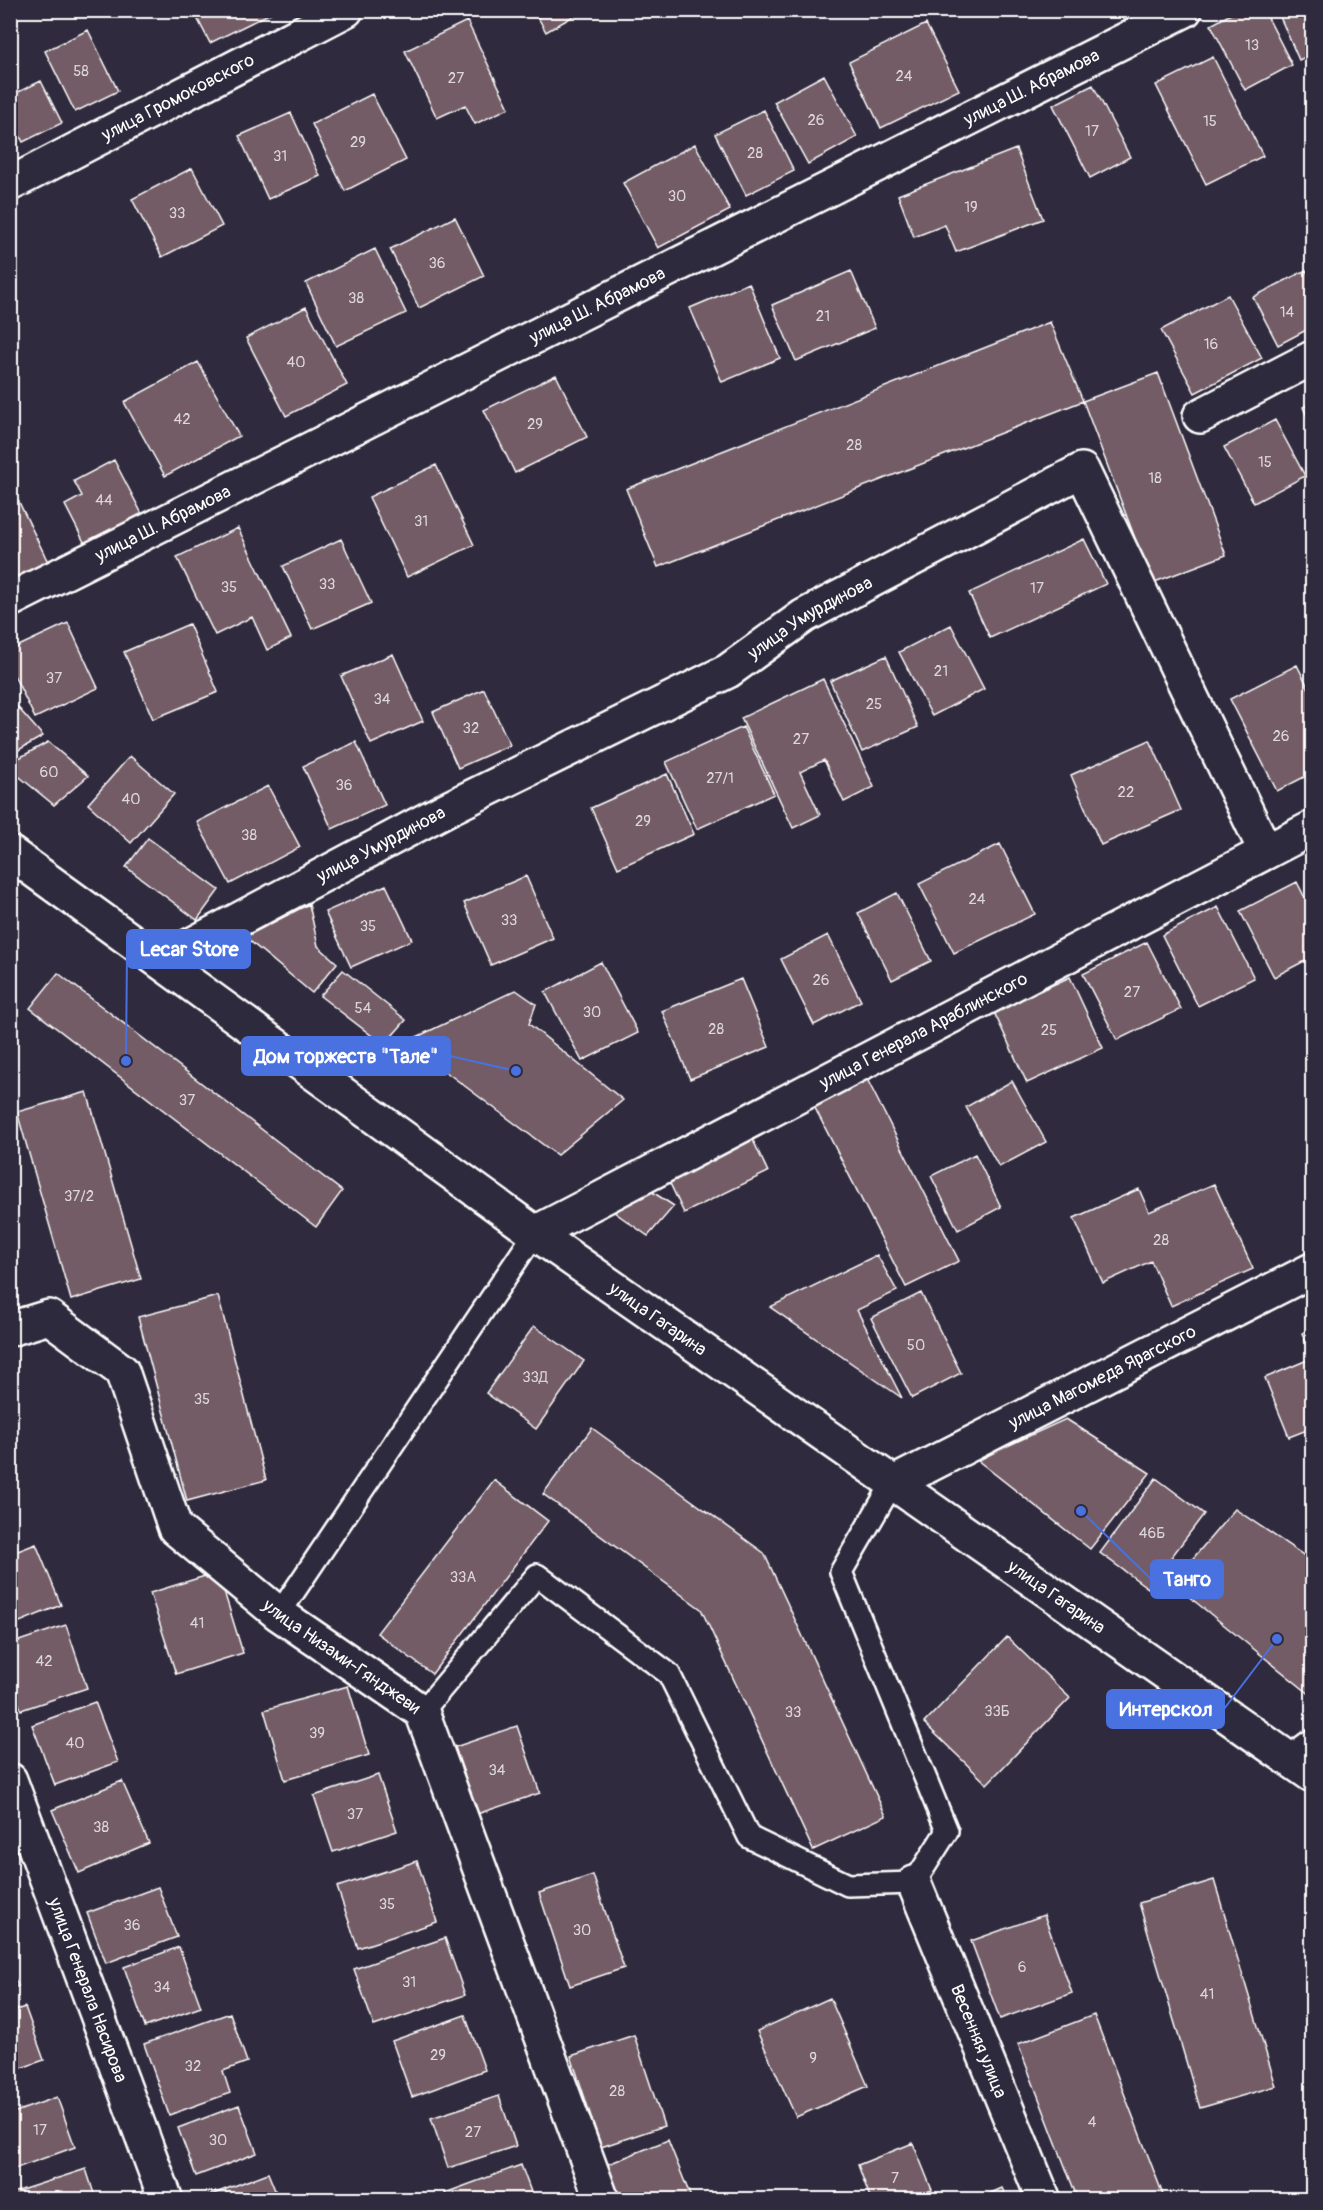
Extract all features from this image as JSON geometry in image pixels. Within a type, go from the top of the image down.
[{"type":"street","name":"улица Громоковского","points":[[10,184],[346,10]]},
{"type":"street","name":"улица Ш. Абрамова","points":[[10,600],[1185,10]]},
{"type":"street","points":[[1200,416],[1312,358]]},
{"type":"street","name":"улица Умурдинова","points":[[161,961],[447,809],[728,670],[804,616],[1082,470],[1266,852]]},
{"type":"street","name":"улица Генерала Араблинского","points":[[535,1233],[1312,828]]},
{"type":"street","name":"улица Гагарина","points":[[11,855],[535,1233],[892,1484],[1306,1761]]},
{"type":"street","name":"улица Магомеда Ярагского","points":[[892,1484],[1312,1270]]},
{"type":"street","name":"улица Низами-Гянджеви","points":[[10,1329],[49,1317],[122,1371],[175,1528],[279,1614],[422,1712],[602,2199]]},
{"type":"street","name":"улица Генерала Насирова","points":[[10,1780],[23,1854],[166,2199]]},
{"type":"street","name":"Весенняя улица","points":[[914,1883],[1044,2199]]},
{"type":"lane","points":[[279,1614],[535,1233]]},
{"type":"lane","points":[[422,1712],[537,1575],[669,1674],[749,1837],[848,1885],[914,1883],[947,1831],[842,1572],[892,1484]]},
{"type":"building","points":[[193,10],[275,10],[275,11],[210,43]]},
{"type":"building","points":[[534,10],[584,10],[546,32]]},
{"type":"building","points":[[1238,10],[1264,10],[1292,65],[1245,90],[1211,25]]},
{"type":"building","points":[[1277,10],[1312,10],[1312,54],[1299,60]]},
{"type":"building","points":[[467,21],[509,108],[475,124],[465,105],[437,118],[405,51]]},
{"type":"building","points":[[926,24],[959,90],[881,128],[849,62]]},
{"type":"building","points":[[88,30],[118,91],[75,112],[45,51]]},
{"type":"building","points":[[1213,57],[1263,156],[1206,184],[1156,85]]},
{"type":"building","points":[[824,75],[857,137],[808,164],[774,102]]},
{"type":"building","points":[[41,81],[62,123],[23,142],[10,117],[10,96]]},
{"type":"building","points":[[1093,85],[1130,157],[1090,178],[1053,105]]},
{"type":"building","points":[[372,94],[406,160],[345,191],[312,124]]},
{"type":"building","points":[[764,110],[794,171],[746,195],[715,134]]},
{"type":"building","points":[[291,113],[320,176],[268,199],[239,136]]},
{"type":"building","points":[[695,144],[730,210],[658,248],[623,183]]},
{"type":"building","points":[[1016,149],[1043,219],[956,252],[945,225],[914,237],[898,195]]},
{"type":"building","points":[[192,168],[222,226],[162,257],[132,199]]},
{"type":"building","points":[[455,217],[484,276],[419,308],[390,249]]},
{"type":"building","points":[[375,249],[406,313],[336,346],[306,283]]},
{"type":"building","points":[[1306,270],[1312,281],[1312,327],[1278,345],[1253,297]]},
{"type":"building","points":[[851,271],[875,328],[796,361],[772,305]]},
{"type":"building","points":[[749,283],[780,358],[722,382],[690,308]]},
{"type":"building","points":[[1228,295],[1262,358],[1195,393],[1161,330]]},
{"type":"building","points":[[306,307],[347,385],[286,416],[246,338]]},
{"type":"building","points":[[1050,322],[1083,401],[658,567],[626,489]]},
{"type":"building","points":[[198,362],[239,436],[165,476],[124,402]]},
{"type":"building","points":[[1158,373],[1226,555],[1152,583],[1083,401]]},
{"type":"building","points":[[556,375],[587,437],[515,473],[484,410]]},
{"type":"building","points":[[1312,402],[1312,428],[1303,407]]},
{"type":"building","points":[[1275,420],[1305,476],[1254,503],[1224,447]]},
{"type":"building","points":[[114,460],[142,514],[85,544],[65,505],[82,496],[74,481]]},
{"type":"building","points":[[436,465],[474,545],[407,577],[369,497]]},
{"type":"building","points":[[18,500],[48,562],[10,580],[10,504]]},
{"type":"building","points":[[238,528],[291,638],[267,650],[252,617],[215,635],[177,557]]},
{"type":"building","points":[[341,539],[371,603],[312,629],[283,566]]},
{"type":"building","points":[[1084,539],[1106,584],[990,638],[969,593]]},
{"type":"building","points":[[68,623],[98,688],[35,718],[10,667],[10,650]]},
{"type":"building","points":[[189,624],[218,692],[153,719],[124,652]]},
{"type":"building","points":[[951,625],[984,689],[932,716],[899,652]]},
{"type":"building","points":[[393,654],[423,721],[371,744],[341,676]]},
{"type":"building","points":[[886,656],[918,727],[862,752],[830,681]]},
{"type":"building","points":[[1297,665],[1312,695],[1312,773],[1277,791],[1230,699]]},
{"type":"building","points":[[823,679],[874,787],[844,802],[824,760],[800,772],[820,815],[793,828],[741,718]]},
{"type":"building","points":[[484,689],[510,745],[458,768],[433,712]]},
{"type":"building","points":[[10,696],[43,736],[10,755]]},
{"type":"building","points":[[743,727],[774,794],[697,829],[666,762]]},
{"type":"building","points":[[1150,740],[1181,810],[1101,845],[1071,775]]},
{"type":"building","points":[[48,742],[88,776],[54,805],[10,769],[10,763]]},
{"type":"building","points":[[356,742],[385,805],[332,829],[303,766]]},
{"type":"building","points":[[130,756],[174,794],[131,843],[88,804]]},
{"type":"building","points":[[667,774],[694,834],[618,868],[591,808]]},
{"type":"building","points":[[268,786],[300,847],[230,884],[197,822]]},
{"type":"building","points":[[148,838],[219,890],[197,920],[126,867]]},
{"type":"building","points":[[1000,844],[1035,914],[954,953],[919,884]]},
{"type":"building","points":[[526,876],[553,938],[491,965],[464,903]]},
{"type":"building","points":[[1297,882],[1312,912],[1312,957],[1274,977],[1240,911]]},
{"type":"building","points":[[386,885],[412,940],[351,967],[325,912]]},
{"type":"building","points":[[897,893],[931,961],[892,980],[858,913]]},
{"type":"building","points":[[309,904],[318,946],[337,963],[312,993],[245,937]]},
{"type":"building","points":[[1218,907],[1254,978],[1198,1006],[1162,935]]},
{"type":"building","points":[[828,935],[861,1001],[814,1025],[781,959]]},
{"type":"building","points":[[1147,942],[1181,1009],[1117,1040],[1083,974]]},
{"type":"building","points":[[601,962],[638,1033],[582,1061],[545,992]]},
{"type":"building","points":[[343,970],[406,1020],[384,1045],[320,996]]},
{"type":"building","points":[[58,973],[342,1191],[316,1227],[30,1008]]},
{"type":"building","points":[[1070,977],[1103,1048],[1027,1083],[994,1012]]},
{"type":"building","points":[[741,979],[769,1047],[690,1079],[662,1011]]},
{"type":"building","points":[[516,990],[536,1004],[529,1024],[623,1100],[557,1155],[406,1042]]},
{"type":"building","points":[[867,1079],[959,1261],[906,1287],[814,1106]]},
{"type":"building","points":[[1012,1081],[1046,1142],[999,1167],[966,1107]]},
{"type":"building","points":[[87,1092],[141,1279],[71,1300],[17,1112]]},
{"type":"building","points":[[752,1138],[768,1172],[684,1213],[668,1179]]},
{"type":"building","points":[[975,1154],[1001,1207],[958,1230],[931,1176]]},
{"type":"building","points":[[1214,1184],[1253,1269],[1171,1306],[1151,1261],[1103,1283],[1074,1218],[1139,1189],[1149,1212]]},
{"type":"building","points":[[651,1191],[674,1206],[648,1236],[607,1207]]},
{"type":"building","points":[[877,1255],[897,1291],[857,1310],[902,1398],[770,1307]]},
{"type":"building","points":[[921,1293],[961,1373],[912,1398],[871,1318]]},
{"type":"building","points":[[218,1296],[266,1480],[187,1501],[138,1317]]},
{"type":"building","points":[[534,1326],[584,1361],[536,1429],[486,1393]]},
{"type":"building","points":[[1312,1328],[1312,1358],[1302,1333]]},
{"type":"building","points":[[1312,1358],[1312,1428],[1289,1437],[1265,1378]]},
{"type":"building","points":[[1066,1419],[1150,1473],[1090,1549],[977,1460]]},
{"type":"building","points":[[592,1428],[764,1553],[886,1816],[813,1850],[701,1609],[543,1494]]},
{"type":"building","points":[[1156,1478],[1204,1514],[1148,1588],[1100,1553]]},
{"type":"building","points":[[494,1480],[548,1521],[432,1674],[377,1633]]},
{"type":"building","points":[[1235,1509],[1312,1561],[1312,1696],[1172,1583]]},
{"type":"building","points":[[36,1544],[61,1605],[10,1626],[10,1554]]},
{"type":"building","points":[[218,1572],[243,1653],[176,1674],[150,1593]]},
{"type":"building","points":[[66,1625],[87,1688],[21,1710],[10,1678],[10,1644]]},
{"type":"building","points":[[1007,1637],[1070,1698],[987,1784],[924,1723]]},
{"type":"building","points":[[348,1686],[369,1755],[285,1780],[264,1710]]},
{"type":"building","points":[[95,1702],[118,1762],[55,1785],[32,1725]]},
{"type":"building","points":[[517,1726],[540,1793],[477,1814],[455,1747]]},
{"type":"building","points":[[378,1775],[397,1831],[333,1852],[314,1796]]},
{"type":"building","points":[[122,1781],[149,1843],[79,1873],[52,1810]]},
{"type":"building","points":[[417,1861],[437,1922],[358,1948],[337,1887]]},
{"type":"building","points":[[593,1875],[624,1968],[570,1986],[539,1893]]},
{"type":"building","points":[[1214,1880],[1276,2086],[1200,2108],[1139,1903]]},
{"type":"building","points":[[158,1887],[177,1937],[106,1963],[87,1913]]},
{"type":"building","points":[[1044,1915],[1072,1993],[1000,2019],[971,1941]]},
{"type":"building","points":[[445,1938],[465,1995],[374,2026],[354,1969]]},
{"type":"building","points":[[179,1947],[201,2007],[145,2027],[124,1967]]},
{"type":"building","points":[[10,1967],[18,1986],[10,1989]]},
{"type":"building","points":[[830,1998],[868,2086],[796,2117],[757,2031]]},
{"type":"building","points":[[25,2007],[44,2060],[10,2072],[10,2012]]},
{"type":"building","points":[[230,2013],[247,2062],[223,2071],[230,2093],[169,2115],[144,2044]]},
{"type":"building","points":[[465,2015],[485,2070],[412,2097],[392,2041]]},
{"type":"building","points":[[1094,2015],[1165,2200],[1078,2200],[1018,2044]]},
{"type":"building","points":[[634,2035],[664,2126],[601,2147],[571,2056]]},
{"type":"building","points":[[499,2096],[516,2146],[448,2168],[431,2118]]},
{"type":"building","points":[[57,2097],[75,2147],[11,2170],[10,2114]]},
{"type":"building","points":[[239,2105],[257,2153],[196,2176],[178,2128]]},
{"type":"building","points":[[668,2140],[692,2200],[615,2200],[601,2167]]},
{"type":"building","points":[[913,2143],[932,2190],[908,2200],[871,2200],[858,2165]]},
{"type":"building","points":[[521,2165],[534,2200],[447,2200],[445,2193]]},
{"type":"building","points":[[86,2169],[96,2200],[14,2200],[12,2193]]},
{"type":"building","points":[[268,2173],[279,2200],[209,2200],[208,2196]]},
{"type":"building","points":[[1002,2188],[1008,2200],[975,2200]]},
{"type":"place","name":"Lecar Store","points":[[126,1061]]},
{"type":"place","name":"Дом торжеств \"Тале\"","points":[[516,1071]]},
{"type":"place","name":"Танго","points":[[1081,1511]]},
{"type":"place","name":"Интерскол","points":[[1277,1639]]}]
